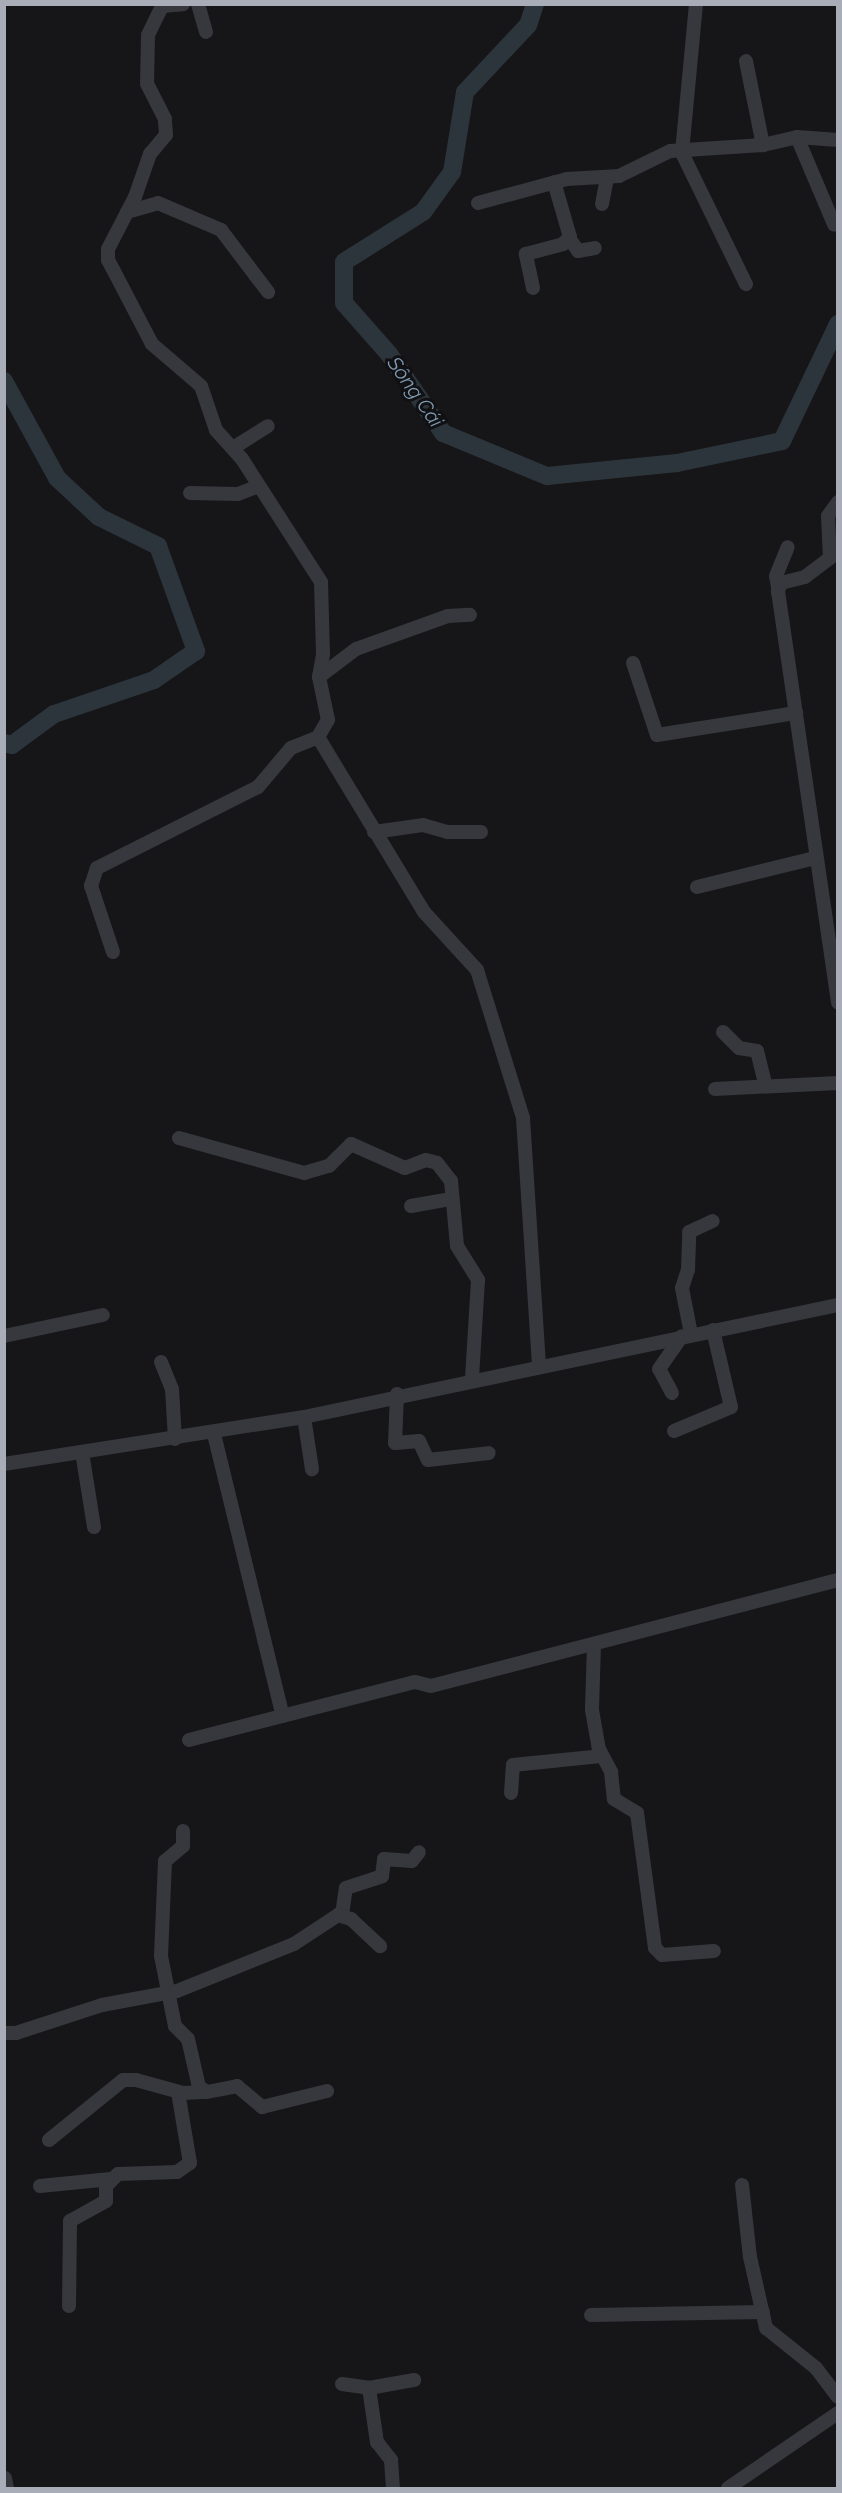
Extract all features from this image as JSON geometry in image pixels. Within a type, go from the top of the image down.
[{"type":"street","points":[[114,952],[91,886],[97,868],[258,787],[291,748],[318,737],[328,720],[319,677],[323,654],[323,587],[259,486],[213,424],[201,386],[152,344],[111,269],[108,249],[127,212],[150,154],[166,135],[165,119],[147,84],[148,35],[163,5],[183,4]]},
{"type":"street","points":[[198,4],[207,32]]},
{"type":"street","points":[[696,4],[682,153],[746,284]]},
{"type":"street","points":[[746,61],[763,145]]},
{"type":"street","points":[[797,136],[834,224]]},
{"type":"street","points":[[478,203],[554,182],[608,178],[628,173],[665,152],[682,153],[763,145],[797,136],[837,140]]},
{"type":"street","points":[[602,204],[608,178]]},
{"type":"street","points":[[554,182],[569,238],[580,251],[595,248]]},
{"type":"street","points":[[127,212],[158,203],[221,230],[268,292]]},
{"type":"street","points":[[533,288],[526,254],[569,238]]},
{"type":"street","points":[[233,448],[268,426]]},
{"type":"street","points":[[190,493],[238,494],[259,486]]},
{"type":"street","points":[[778,587],[805,577],[830,558],[828,516],[837,502]]},
{"type":"street","points":[[788,548],[776,576],[837,1003]]},
{"type":"street","points":[[319,677],[356,649],[448,616],[470,615]]},
{"type":"street","points":[[633,663],[657,735],[796,712]]},
{"type":"street","points":[[318,737],[430,920],[474,963],[507,1059],[523,1118],[539,1365]]},
{"type":"street","points":[[375,832],[418,825],[447,832],[481,832]]},
{"type":"street","points":[[697,887],[815,858]]},
{"type":"street","points":[[723,1032],[739,1047],[757,1051],[766,1086]]},
{"type":"street","points":[[715,1089],[837,1083]]},
{"type":"street","points":[[179,1138],[304,1173],[329,1166],[351,1144],[405,1168],[433,1160],[451,1181],[455,1239],[478,1280],[472,1379]]},
{"type":"street","points":[[411,1206],[451,1198]]},
{"type":"street","points":[[672,1393],[659,1369],[686,1335],[682,1288],[688,1270],[689,1232],[713,1221]]},
{"type":"street","points":[[4,1464],[214,1434],[304,1417],[397,1394],[837,1305]]},
{"type":"street","points":[[4,1336],[103,1316]]},
{"type":"street","points":[[674,1431],[731,1407],[713,1330]]},
{"type":"street","points":[[160,1362],[172,1389],[175,1439]]},
{"type":"street","points":[[397,1394],[395,1443],[419,1441],[428,1460],[489,1453]]},
{"type":"street","points":[[304,1417],[312,1469]]},
{"type":"street","points":[[214,1434],[283,1716]]},
{"type":"street","points":[[82,1452],[94,1527]]},
{"type":"street","points":[[189,1740],[415,1682],[431,1686],[837,1580]]},
{"type":"street","points":[[594,1645],[592,1710],[601,1756],[612,1774],[614,1799],[637,1813],[656,1950],[662,1955],[714,1952]]},
{"type":"street","points":[[511,1793],[513,1765],[601,1756]]},
{"type":"street","points":[[183,1831],[183,1846],[165,1861],[161,1956],[174,2025],[188,2039],[203,2092]]},
{"type":"street","points":[[342,1915],[346,1888],[382,1876],[384,1859],[412,1860],[419,1852]]},
{"type":"street","points":[[4,2033],[16,2033],[95,2007],[168,1993],[294,1944],[320,1923],[342,1915]]},
{"type":"street","points":[[342,1915],[380,1946]]},
{"type":"street","points":[[48,2140],[123,2080],[178,2092],[203,2092],[237,2086],[262,2107],[327,2091]]},
{"type":"street","points":[[40,2186],[111,2179],[118,2174],[172,2173],[189,2166],[178,2092]]},
{"type":"street","points":[[69,2307],[68,2223],[106,2201],[111,2179]]},
{"type":"street","points":[[742,2185],[750,2258],[767,2331],[816,2368],[837,2397]]},
{"type":"street","points":[[591,2315],[763,2312]]},
{"type":"street","points":[[342,2384],[369,2388],[414,2380]]},
{"type":"street","points":[[369,2388],[377,2442],[391,2460],[393,2488]]},
{"type":"street","points":[[728,2488],[837,2413]]},
{"type":"street","points":[[5,2478],[7,2488]]},
{"type":"waterway","name":"Sông Cái","points":[[535,4],[528,25],[465,92],[452,172],[423,212],[344,262],[344,303],[389,354],[443,433],[547,476],[677,463],[782,441],[838,324]]},
{"type":"waterway","name":"Sông Cái","points":[[4,381],[57,478],[99,517],[158,546],[196,651],[154,680],[54,714],[12,745],[4,743]]}]
